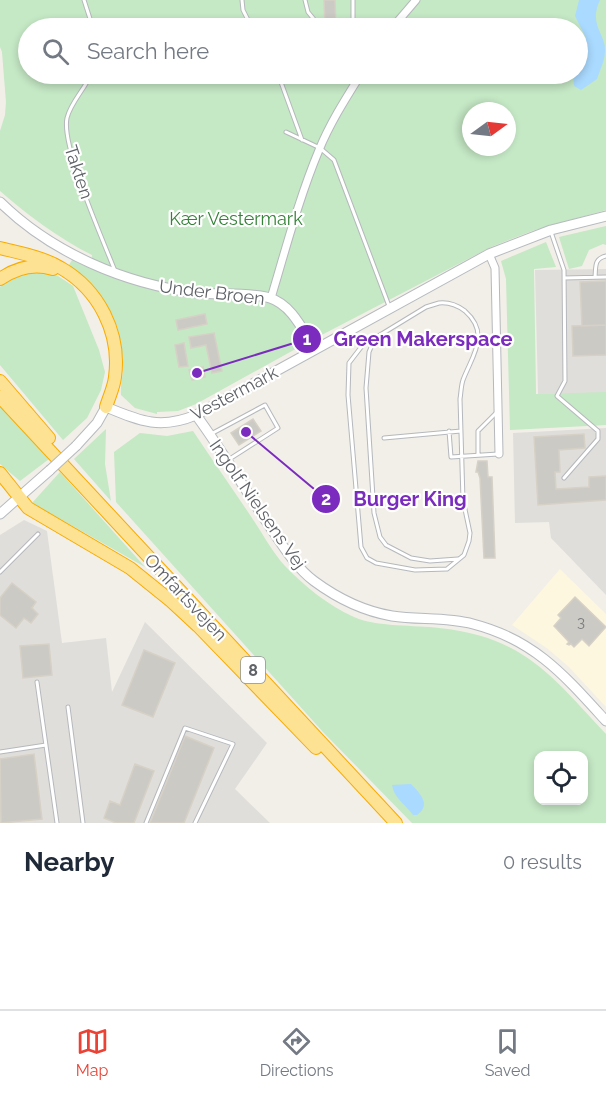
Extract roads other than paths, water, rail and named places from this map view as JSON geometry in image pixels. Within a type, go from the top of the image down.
[{"type":"highway","points":[[0,248],[53,264],[85,287],[103,311],[115,343],[115,379],[106,407]]},
{"type":"highway","points":[[0,279],[20,268],[33,266],[47,267],[74,277]]},
{"type":"highway","points":[[0,381],[75,468],[111,516]]},
{"type":"highway","name":"Omfartsvejen","points":[[0,397],[396,823]]},
{"type":"highway","points":[[0,473],[28,508],[130,568],[171,601],[391,823]]},
{"type":"street","points":[[401,18],[416,0]]},
{"type":"street","points":[[271,298],[296,211],[320,148],[337,113],[356,84]]},
{"type":"street","name":"Under Broen","points":[[0,202],[61,247],[115,273],[156,286],[195,293],[271,298],[285,306],[315,349]]},
{"type":"street","name":"Vestermark","points":[[106,407],[148,422],[167,424],[180,422],[489,254],[551,230],[606,216]]},
{"type":"street","points":[[489,254],[495,268],[499,454]]},
{"type":"street","points":[[0,514],[76,446],[97,423],[106,407]]},
{"type":"street","name":"Ingolf Nielsens Vej","points":[[196,415],[287,553],[312,580],[346,602],[368,610],[393,616],[471,623],[509,636],[539,654],[561,672],[606,721]]},
{"type":"lane","points":[[84,0],[90,18]]},
{"type":"lane","points":[[242,0],[247,18]]},
{"type":"lane","points":[[305,0],[308,12],[313,18]]},
{"type":"lane","points":[[352,0],[353,18]]},
{"type":"lane","name":"Takten","points":[[85,84],[67,117],[66,131],[71,154],[115,273]]},
{"type":"lane","points":[[282,84],[302,140]]},
{"type":"lane","points":[[286,132],[320,148],[334,160],[390,308]]},
{"type":"lane","points":[[551,230],[564,270],[565,381],[557,396],[598,431],[598,439],[564,478]]},
{"type":"lane","points":[[595,277],[596,262],[599,258],[606,256]]},
{"type":"lane","points":[[564,278],[606,277]]},
{"type":"lane","points":[[439,303],[452,304],[469,315],[474,322],[479,340],[476,354],[462,383],[461,430],[463,500],[470,532],[464,555],[447,569],[414,570],[376,563],[367,558],[361,547],[347,375],[349,363],[354,354],[375,338],[426,307],[439,303]]},
{"type":"lane","points":[[375,338],[369,352],[366,388],[374,513],[380,537],[386,545],[411,558],[430,561],[460,559]]},
{"type":"lane","points":[[210,435],[265,405],[278,428],[227,461]]},
{"type":"lane","points":[[478,455],[478,431],[499,411]]},
{"type":"lane","points":[[384,438],[461,430]]},
{"type":"lane","points":[[449,431],[451,457],[499,454]]},
{"type":"lane","points":[[0,572],[38,534]]},
{"type":"lane","points":[[37,682],[57,823]]},
{"type":"lane","points":[[68,707],[83,823]]},
{"type":"lane","points":[[146,823],[185,728],[232,744],[195,823]]},
{"type":"lane","points":[[0,752],[46,745]]},
{"type":"water","points":[[579,0],[600,0],[596,16],[605,45],[603,61],[597,79],[581,90],[574,84],[588,84],[588,18],[576,18]]},
{"type":"water","points":[[411,784],[424,803],[417,815],[413,815],[400,801],[392,785]]},
{"type":"place","name":"Green Makerspace","points":[[197,373]]},
{"type":"place","name":"Burger King","points":[[246,432]]},
{"type":"park label","name":"Kær Vestermark","points":[[236,218]]}]
